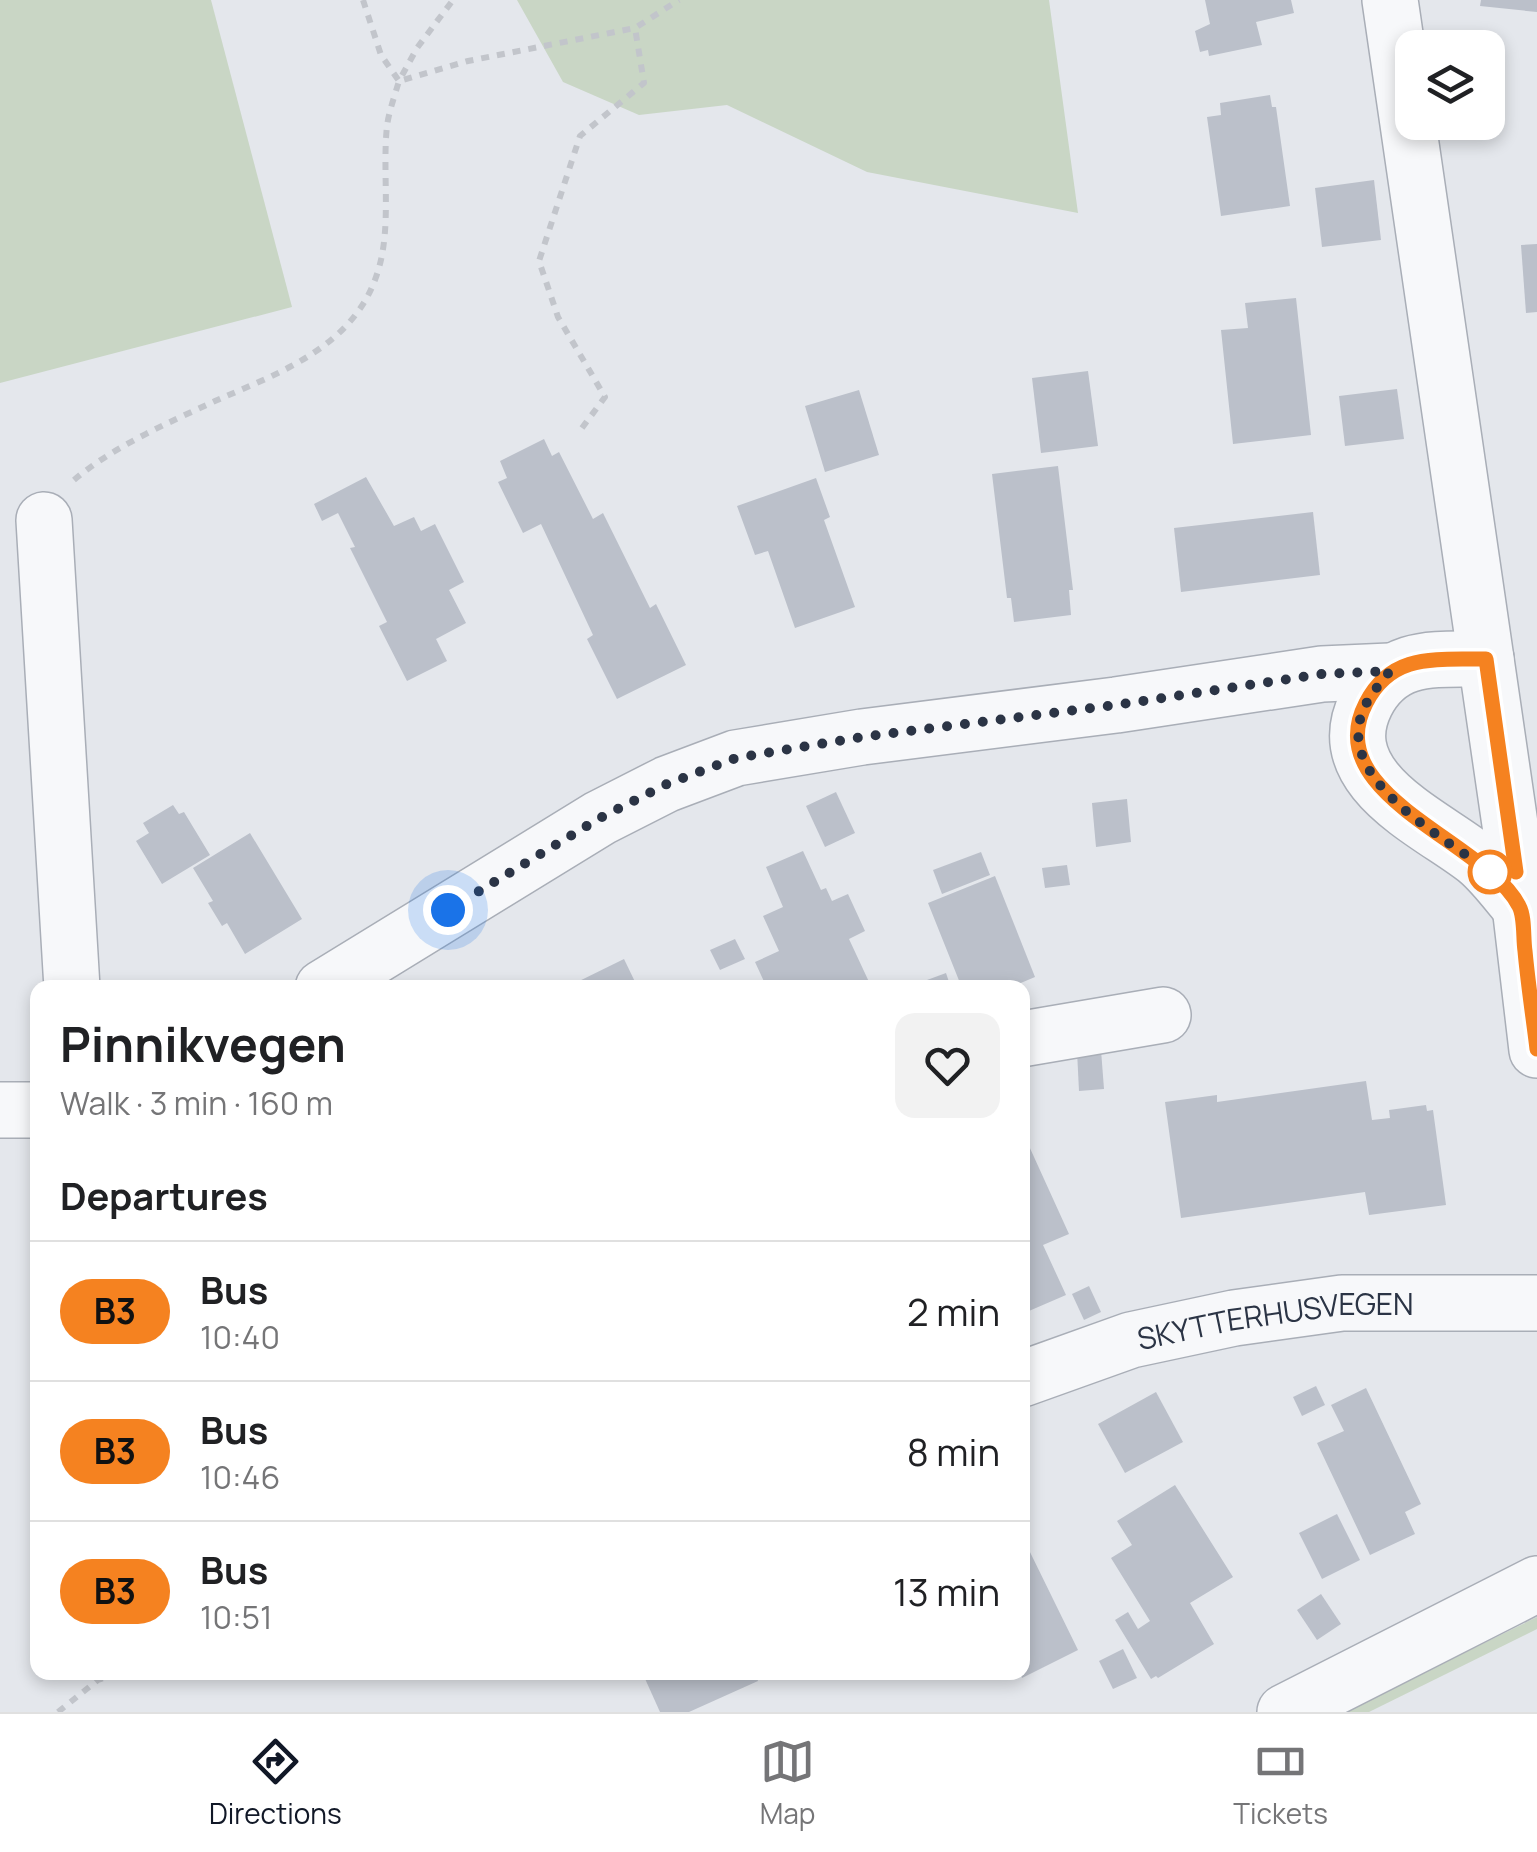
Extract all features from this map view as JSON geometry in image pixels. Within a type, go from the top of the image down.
[{"type":"street","points":[[1390,0],[1486,659],[1524,837],[1520,907],[1537,1050]]},
{"type":"street","points":[[44,520],[72,980]]},
{"type":"street","points":[[336,980],[600,818],[667,784],[736,758],[1322,674],[1390,671],[1418,661],[1486,659]]},
{"type":"street","points":[[1390,671],[1367,700],[1359,719],[1359,744],[1369,772],[1392,801],[1481,862],[1520,907]]},
{"type":"street","points":[[1030,1038],[1162,1015]]},
{"type":"street","points":[[0,1110],[30,1110]]},
{"type":"street","name":"SKYTTERHUSVEGEN","points":[[1030,1375],[1131,1340],[1234,1318],[1342,1304],[1537,1303]]},
{"type":"street","points":[[1286,1712],[1537,1584]]},
{"type":"path","points":[[363,0],[380,55],[399,81]]},
{"type":"path","points":[[44,520],[63,489],[93,464],[210,404],[294,367],[331,342],[356,312],[378,273],[387,123],[399,81],[417,48],[453,0]]},
{"type":"path","points":[[399,81],[468,61],[635,28],[678,0]]},
{"type":"path","points":[[582,428],[605,398],[558,317],[539,260],[580,136],[644,83],[635,28]]},
{"type":"path","points":[[58,1712],[98,1680]]},
{"type":"green space","points":[[0,0],[211,0],[292,307],[0,383]]},
{"type":"green space","points":[[517,0],[1049,0],[1078,213],[867,172],[727,105],[639,115],[563,82]]},
{"type":"green space","points":[[1537,1617],[1537,1629],[1369,1712],[1343,1712]]},
{"type":"building","points":[[1205,0],[1291,0],[1294,13],[1256,22],[1262,45],[1209,56],[1208,50],[1200,52],[1195,31],[1210,24]]},
{"type":"building","points":[[1481,0],[1537,0],[1537,12],[1480,6]]},
{"type":"building","points":[[1270,95],[1272,107],[1276,107],[1290,206],[1221,216],[1207,117],[1221,115],[1220,103]]},
{"type":"building","points":[[1374,180],[1381,240],[1322,247],[1315,188]]},
{"type":"building","points":[[1537,244],[1537,312],[1526,313],[1521,245]]},
{"type":"building","points":[[1296,298],[1311,435],[1233,444],[1221,330],[1248,328],[1245,303]]},
{"type":"building","points":[[1088,371],[1098,446],[1041,453],[1032,378]]},
{"type":"building","points":[[1397,389],[1404,439],[1345,446],[1339,396]]},
{"type":"building","points":[[859,390],[879,455],[825,472],[805,406]]},
{"type":"building","points":[[544,439],[552,456],[559,452],[593,519],[603,513],[650,608],[656,604],[686,665],[617,699],[587,639],[593,635],[541,524],[523,533],[498,482],[507,478],[500,461]]},
{"type":"building","points":[[1058,466],[1073,590],[1069,590],[1071,615],[1014,622],[1011,598],[1007,598],[992,474]]},
{"type":"building","points":[[366,477],[394,526],[414,517],[421,531],[435,524],[464,582],[449,590],[466,623],[436,639],[447,661],[407,681],[379,626],[387,622],[350,548],[355,547],[338,513],[322,521],[314,504]]},
{"type":"building","points":[[816,478],[830,517],[824,520],[855,607],[795,628],[768,551],[755,555],[737,506]]},
{"type":"building","points":[[1313,512],[1320,575],[1181,592],[1174,528]]},
{"type":"building","points":[[836,792],[855,833],[825,847],[806,806]]},
{"type":"building","points":[[1127,799],[1131,842],[1096,847],[1092,803]]},
{"type":"building","points":[[173,805],[179,814],[184,812],[210,855],[162,884],[136,841],[149,833],[143,823]]},
{"type":"building","points":[[250,833],[302,919],[245,954],[227,923],[222,926],[208,903],[213,901],[193,868]]},
{"type":"building","points":[[803,851],[821,890],[826,888],[832,901],[848,894],[865,931],[849,939],[868,980],[763,980],[755,962],[779,951],[763,916],[783,907],[766,867]]},
{"type":"building","points":[[981,852],[990,875],[942,894],[933,870]]},
{"type":"building","points":[[1067,865],[1070,885],[1045,888],[1042,868]]},
{"type":"building","points":[[995,876],[1035,977],[959,980],[928,903]]},
{"type":"building","points":[[735,939],[745,959],[720,970],[710,950]]},
{"type":"building","points":[[624,959],[634,980],[581,980]]},
{"type":"building","points":[[946,973],[948,980],[927,980]]},
{"type":"building","points":[[1101,1050],[1104,1089],[1079,1091],[1077,1051]]},
{"type":"building","points":[[1366,1081],[1372,1120],[1390,1118],[1389,1110],[1426,1105],[1427,1111],[1433,1110],[1446,1205],[1369,1215],[1365,1192],[1181,1218],[1165,1102],[1217,1095],[1217,1102]]},
{"type":"building","points":[[1030,1148],[1069,1234],[1043,1245],[1066,1295],[1030,1311]]},
{"type":"building","points":[[1089,1286],[1101,1312],[1084,1320],[1072,1294]]},
{"type":"building","points":[[1316,1386],[1325,1405],[1302,1416],[1293,1397]]},
{"type":"building","points":[[1366,1388],[1421,1504],[1405,1512],[1415,1534],[1370,1555],[1317,1443],[1344,1431],[1331,1405]]},
{"type":"building","points":[[1156,1392],[1183,1442],[1125,1473],[1098,1424]]},
{"type":"building","points":[[1175,1485],[1233,1577],[1190,1603],[1214,1644],[1151,1679],[1115,1620],[1128,1612],[1138,1629],[1150,1621],[1111,1558],[1132,1545],[1117,1521]]},
{"type":"building","points":[[1337,1514],[1360,1560],[1322,1579],[1299,1533]]},
{"type":"building","points":[[1030,1552],[1078,1650],[1030,1674]]},
{"type":"building","points":[[1321,1594],[1341,1624],[1317,1640],[1297,1610]]},
{"type":"building","points":[[1123,1649],[1137,1678],[1113,1689],[1099,1661]]},
{"type":"building","points":[[646,1680],[758,1681],[689,1712],[660,1712]]},
{"type":"bus line","name":"B3","points":[[1516,872],[1486,659],[1418,661],[1390,671],[1367,700],[1359,719],[1359,744],[1369,772],[1392,801],[1481,862],[1520,907],[1537,1049]]},
{"type":"route","points":[[448,910],[600,818],[667,784],[736,758],[1322,674],[1390,671],[1367,700],[1359,719],[1359,744],[1369,772],[1392,801],[1490,872]]}]
